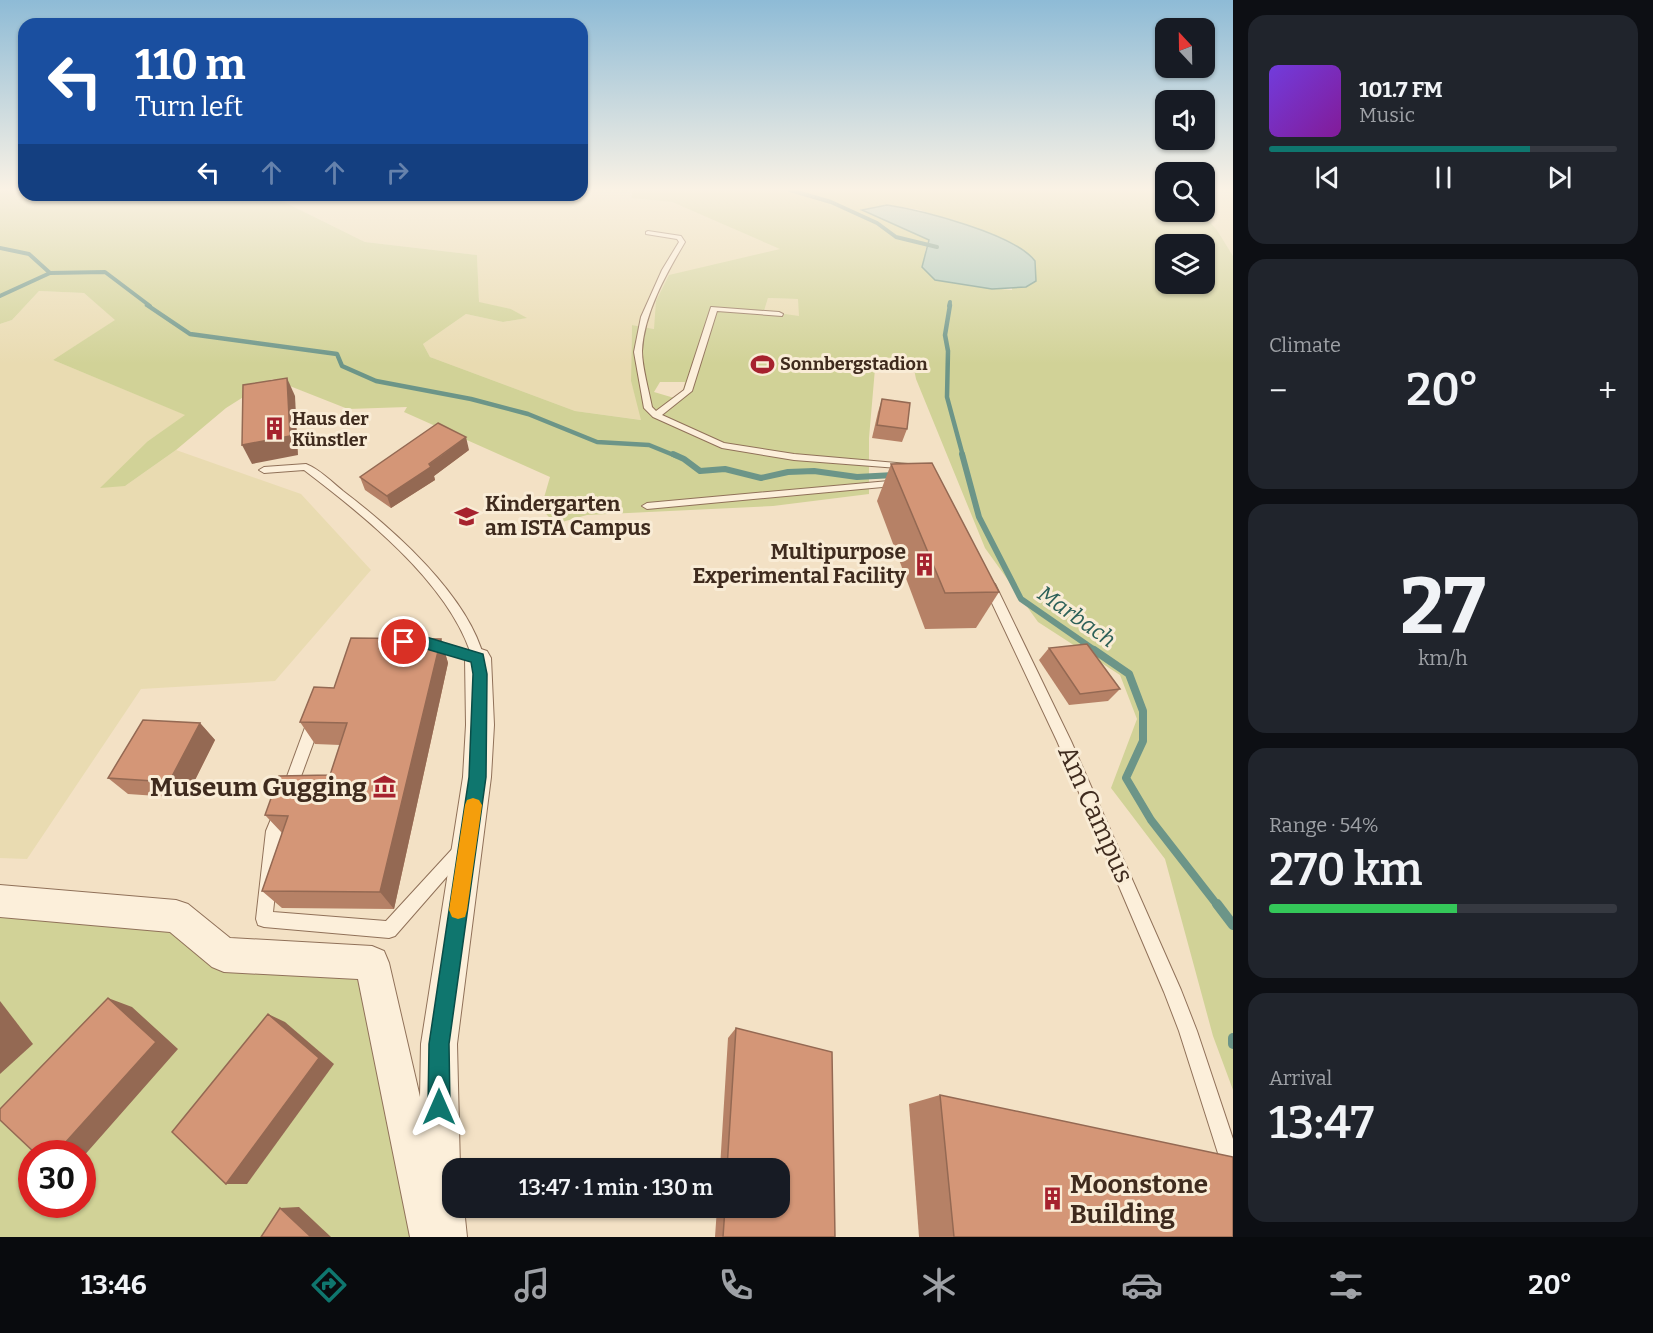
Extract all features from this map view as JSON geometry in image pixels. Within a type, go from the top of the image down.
[{"type":"street","points":[[446,1237],[439,1155],[439,1044],[477,777],[480,725],[478,658]]},
{"type":"street","points":[[0,901],[176,916],[224,955],[372,963],[431,1237]]},
{"type":"lane","points":[[679,248],[665,270],[645,317],[638,352],[648,408],[656,415],[722,445],[794,457],[922,469]]},
{"type":"lane","points":[[656,415],[688,391],[714,309],[779,314]]},
{"type":"lane","points":[[264,470],[306,467],[366,513],[450,600],[476,645],[478,658],[423,642],[412,642]]},
{"type":"lane","points":[[647,506],[914,482]]},
{"type":"lane","name":"Am Campus","points":[[982,573],[1064,741],[1172,990],[1188,1031],[1233,1169]]},
{"type":"lane","points":[[321,704],[274,831],[264,919],[389,930],[468,842]]},
{"type":"shaded area","points":[[414,248],[781,249],[654,329],[632,325],[631,381],[642,420],[575,411],[430,357],[423,344],[466,314],[503,322],[526,318],[511,309],[479,303],[477,255]]},
{"type":"shaded area","points":[[927,248],[1018,248],[1035,261],[1036,281],[1026,287],[992,289],[935,280],[922,267]]},
{"type":"shaded area","points":[[39,291],[84,293],[116,320],[53,360],[186,415],[148,441],[125,486],[176,450],[301,494],[371,570],[275,681],[141,689],[27,859],[0,858],[0,324],[12,320]]},
{"type":"shaded area","points":[[768,298],[799,299],[799,317],[764,311]]},
{"type":"green space","points":[[0,248],[414,248],[477,255],[479,302],[511,309],[527,318],[503,322],[466,314],[423,344],[430,357],[575,411],[641,420],[631,381],[632,325],[654,329],[656,301],[669,275],[780,249],[777,248],[926,248],[925,251],[970,286],[1012,290],[1009,248],[1155,248],[1155,294],[1215,294],[1215,248],[1228,248],[1233,256],[1233,1090],[1213,1036],[1165,859],[1111,788],[1137,719],[1120,675],[1038,622],[985,548],[916,379],[912,359],[876,357],[869,438],[869,494],[773,506],[587,515],[555,524],[541,508],[550,477],[404,412],[407,407],[348,409],[272,379],[226,408],[176,450],[125,486],[100,488],[148,441],[185,415],[53,360],[115,320],[84,293],[39,291],[12,320],[0,324]],"holes":[[[768,298],[798,299],[799,316],[764,311]],[[660,382],[685,382],[681,400],[654,392]]]},
{"type":"green space","points":[[0,912],[171,927],[216,964],[232,973],[327,968],[359,978],[376,1024],[410,1237],[0,1237]]},
{"type":"building","points":[[287,378],[290,436],[242,445],[243,385]]},
{"type":"building","points":[[882,399],[910,403],[907,429],[877,425]]},
{"type":"building","points":[[438,423],[466,437],[429,464],[431,467],[387,496],[360,477]]},
{"type":"building","points":[[932,463],[999,592],[945,593],[891,464]]},
{"type":"building","name":"Museum Gugging","points":[[351,638],[441,639],[380,892],[262,891],[288,816],[265,815],[279,776],[330,775],[347,723],[300,722],[314,687],[334,688]]},
{"type":"building","points":[[1087,644],[1120,689],[1080,694],[1049,648]]},
{"type":"building","points":[[143,720],[200,723],[169,782],[108,778]]},
{"type":"building","points":[[108,998],[156,1042],[68,1140],[21,1140],[0,1120],[0,1109]]},
{"type":"building","points":[[268,1014],[319,1058],[226,1184],[172,1132]]},
{"type":"building","points":[[736,1028],[832,1052],[835,1237],[723,1237],[724,1218],[790,1218],[790,1158],[728,1158]]},
{"type":"building","name":"Moonstone Building","points":[[940,1095],[1233,1157],[1233,1237],[954,1237]]},
{"type":"building","points":[[280,1208],[311,1237],[261,1237]]},
{"type":"waterway","points":[[0,248],[29,254],[50,273]]},
{"type":"waterway","points":[[50,273],[105,272],[150,306]]},
{"type":"waterway","points":[[0,296],[50,273]]},
{"type":"waterway","name":"Marbach","points":[[949,306],[950,302]]},
{"type":"waterway","points":[[147,305],[190,334],[337,354],[342,366],[376,381],[471,399],[528,414],[597,442],[649,445],[676,456]]},
{"type":"waterway","name":"Marbach","points":[[950,305],[945,335],[948,351],[947,397],[963,456]]},
{"type":"waterway","points":[[673,454],[700,471],[725,469],[761,478],[788,472],[814,471],[857,477],[894,475]]},
{"type":"waterway","name":"Marbach","points":[[962,454],[979,517],[1021,599],[1096,651]]},
{"type":"waterway","name":"Marbach","points":[[1094,650],[1129,674],[1143,711],[1143,741],[1126,778],[1151,820],[1218,906]]},
{"type":"waterway","name":"Marbach","points":[[1217,904],[1233,925]]},
{"type":"waterway","name":"Marbach","points":[[1233,1038],[1233,1044]]},
{"type":"slow traffic","points":[[458,910],[473,805]]},
{"type":"place","name":"Sonnbergstadion","points":[[762,364]]},
{"type":"place","name":"Haus der Künstler","points":[[274,429]]},
{"type":"place","name":"Kindergarten am ISTA Campus","points":[[467,516]]},
{"type":"place","name":"Multipurpose Experimental Facility","points":[[924,564]]},
{"type":"place","name":"Museum Gugging","points":[[385,787]]},
{"type":"place","name":"Moonstone Building","points":[[1052,1199]]},
{"type":"route","points":[[404,642],[423,642],[478,658],[480,674],[477,777],[439,1044],[439,1107]]}]
